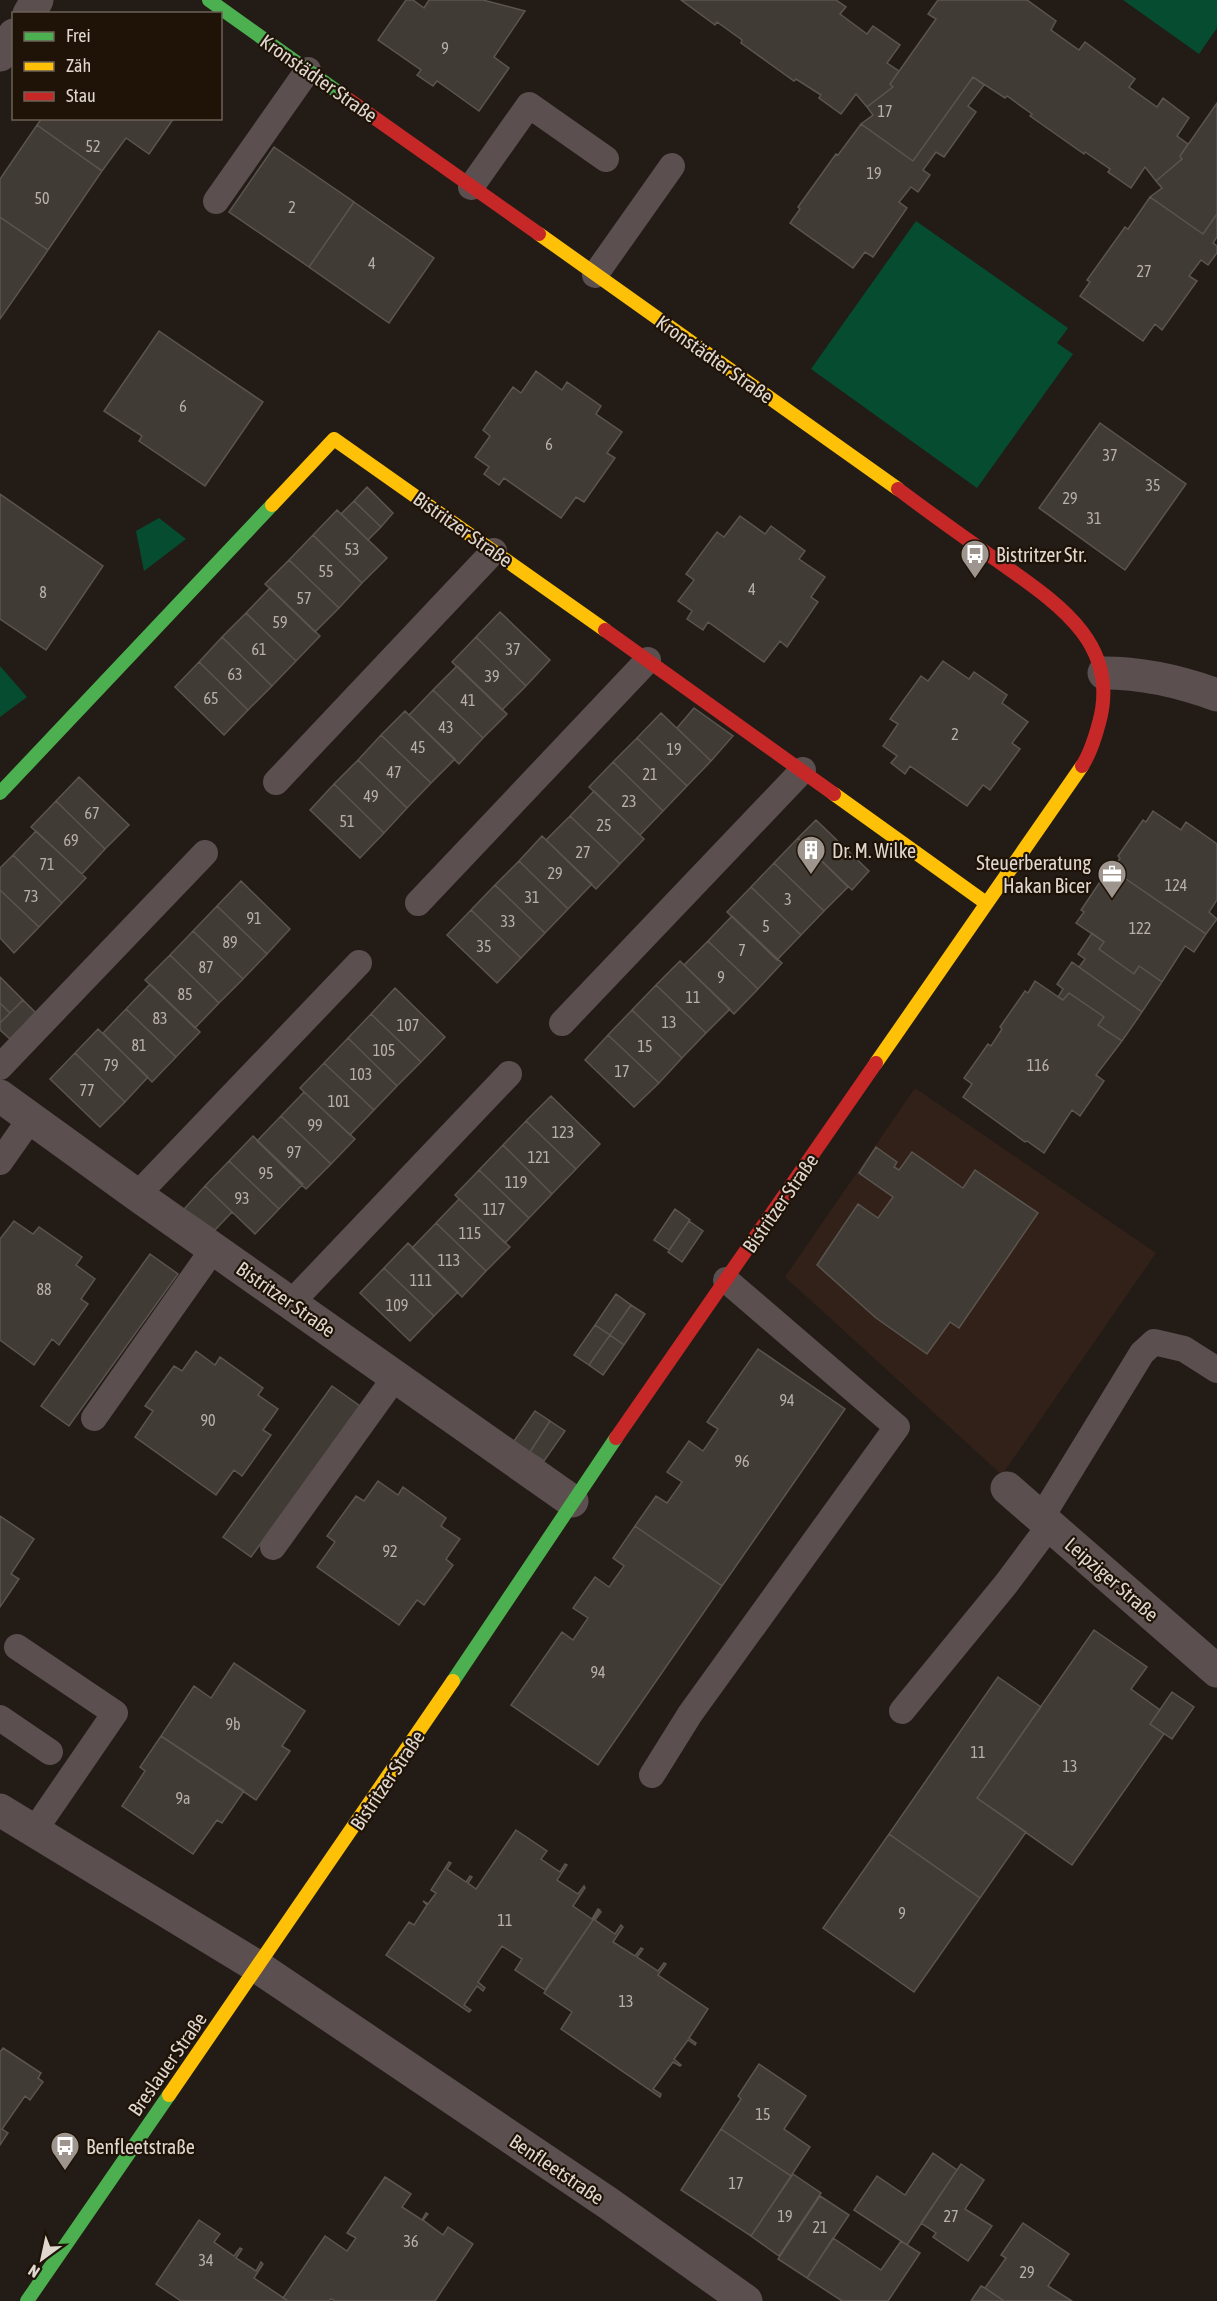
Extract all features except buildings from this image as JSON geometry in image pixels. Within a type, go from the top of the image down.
[{"type":"street","name":"Kronstädter Straße","points":[[209,0],[1054,602],[1072,618],[1087,638],[1104,672]]},
{"type":"street","points":[[0,55],[12,38]]},
{"type":"street","name":"Bistritzer Straße","points":[[0,793],[334,439],[803,770],[986,903]]},
{"type":"street","points":[[1104,672],[1154,675],[1217,695]]},
{"type":"street","name":"Bistritzer Straße","points":[[258,1967],[420,1732],[572,1501],[1086,760],[1103,713],[1104,672]]},
{"type":"street","name":"Bistritzer Straße","points":[[0,1096],[572,1501]]},
{"type":"street","name":"Leipziger Straße","points":[[1007,1488],[1217,1671]]},
{"type":"street","name":"Benfleetstraße","points":[[0,1810],[258,1967],[598,2197],[746,2301]]},
{"type":"street","name":"Breslauer Straße","points":[[27,2301],[258,1967]]},
{"type":"lane","points":[[216,201],[308,70]]},
{"type":"lane","points":[[471,187],[529,105],[606,159]]},
{"type":"lane","points":[[595,275],[672,166]]},
{"type":"lane","points":[[276,782],[494,551]]},
{"type":"lane","points":[[418,903],[648,660]]},
{"type":"lane","points":[[562,1023],[803,770]]},
{"type":"lane","points":[[0,1067],[205,853]]},
{"type":"lane","points":[[137,1195],[359,963]]},
{"type":"lane","points":[[291,1303],[509,1074]]},
{"type":"lane","points":[[0,1162],[31,1118]]},
{"type":"lane","points":[[94,1418],[214,1248]]},
{"type":"lane","points":[[652,1775],[690,1714],[897,1427],[726,1280]]},
{"type":"lane","points":[[902,1711],[1006,1584],[1046,1521],[1142,1353],[1154,1342],[1184,1348],[1217,1370]]},
{"type":"lane","points":[[273,1547],[396,1377]]},
{"type":"lane","points":[[18,1647],[115,1713],[34,1831]]},
{"type":"lane","points":[[0,1719],[50,1752]]},
{"type":"shaded area","points":[[915,1088],[1156,1253],[1002,1475],[785,1277]]},
{"type":"green space","points":[[1123,0],[1217,0],[1217,28],[1199,54]]},
{"type":"green space","points":[[916,221],[1068,328],[1057,343],[1073,354],[977,488],[811,369]]},
{"type":"green space","points":[[159,518],[186,539],[144,571],[136,531]]},
{"type":"green space","points":[[0,666],[27,697],[0,717]]},
{"type":"traffic: fast","points":[[209,0],[345,97]]},
{"type":"traffic: fast","points":[[0,793],[272,505]]},
{"type":"traffic: fast","points":[[453,1681],[616,1438]]},
{"type":"traffic: fast","points":[[27,2301],[169,2095]]},
{"type":"traffic: slow","points":[[539,234],[898,489]]},
{"type":"traffic: slow","points":[[272,505],[334,439],[605,630]]},
{"type":"traffic: slow","points":[[876,1063],[1082,766]]},
{"type":"traffic: slow","points":[[834,794],[986,903]]},
{"type":"traffic: slow","points":[[169,2095],[453,1681]]},
{"type":"traffic: jam","points":[[345,97],[539,234]]},
{"type":"traffic: jam","points":[[898,489],[1039,590],[1077,626],[1091,646],[1100,669],[1103,694],[1096,734],[1082,766]]},
{"type":"traffic: jam","points":[[605,630],[834,794]]},
{"type":"traffic: jam","points":[[616,1438],[876,1063]]},
{"type":"place","name":"Bistritzer Str.","points":[[975,580]]},
{"type":"place","name":"Dr. M. Wilke","points":[[811,876]]},
{"type":"place","name":"Steuerberatung Hakan Bicer","points":[[1112,900]]},
{"type":"place","name":"Benfleetstraße","points":[[65,2172]]}]
